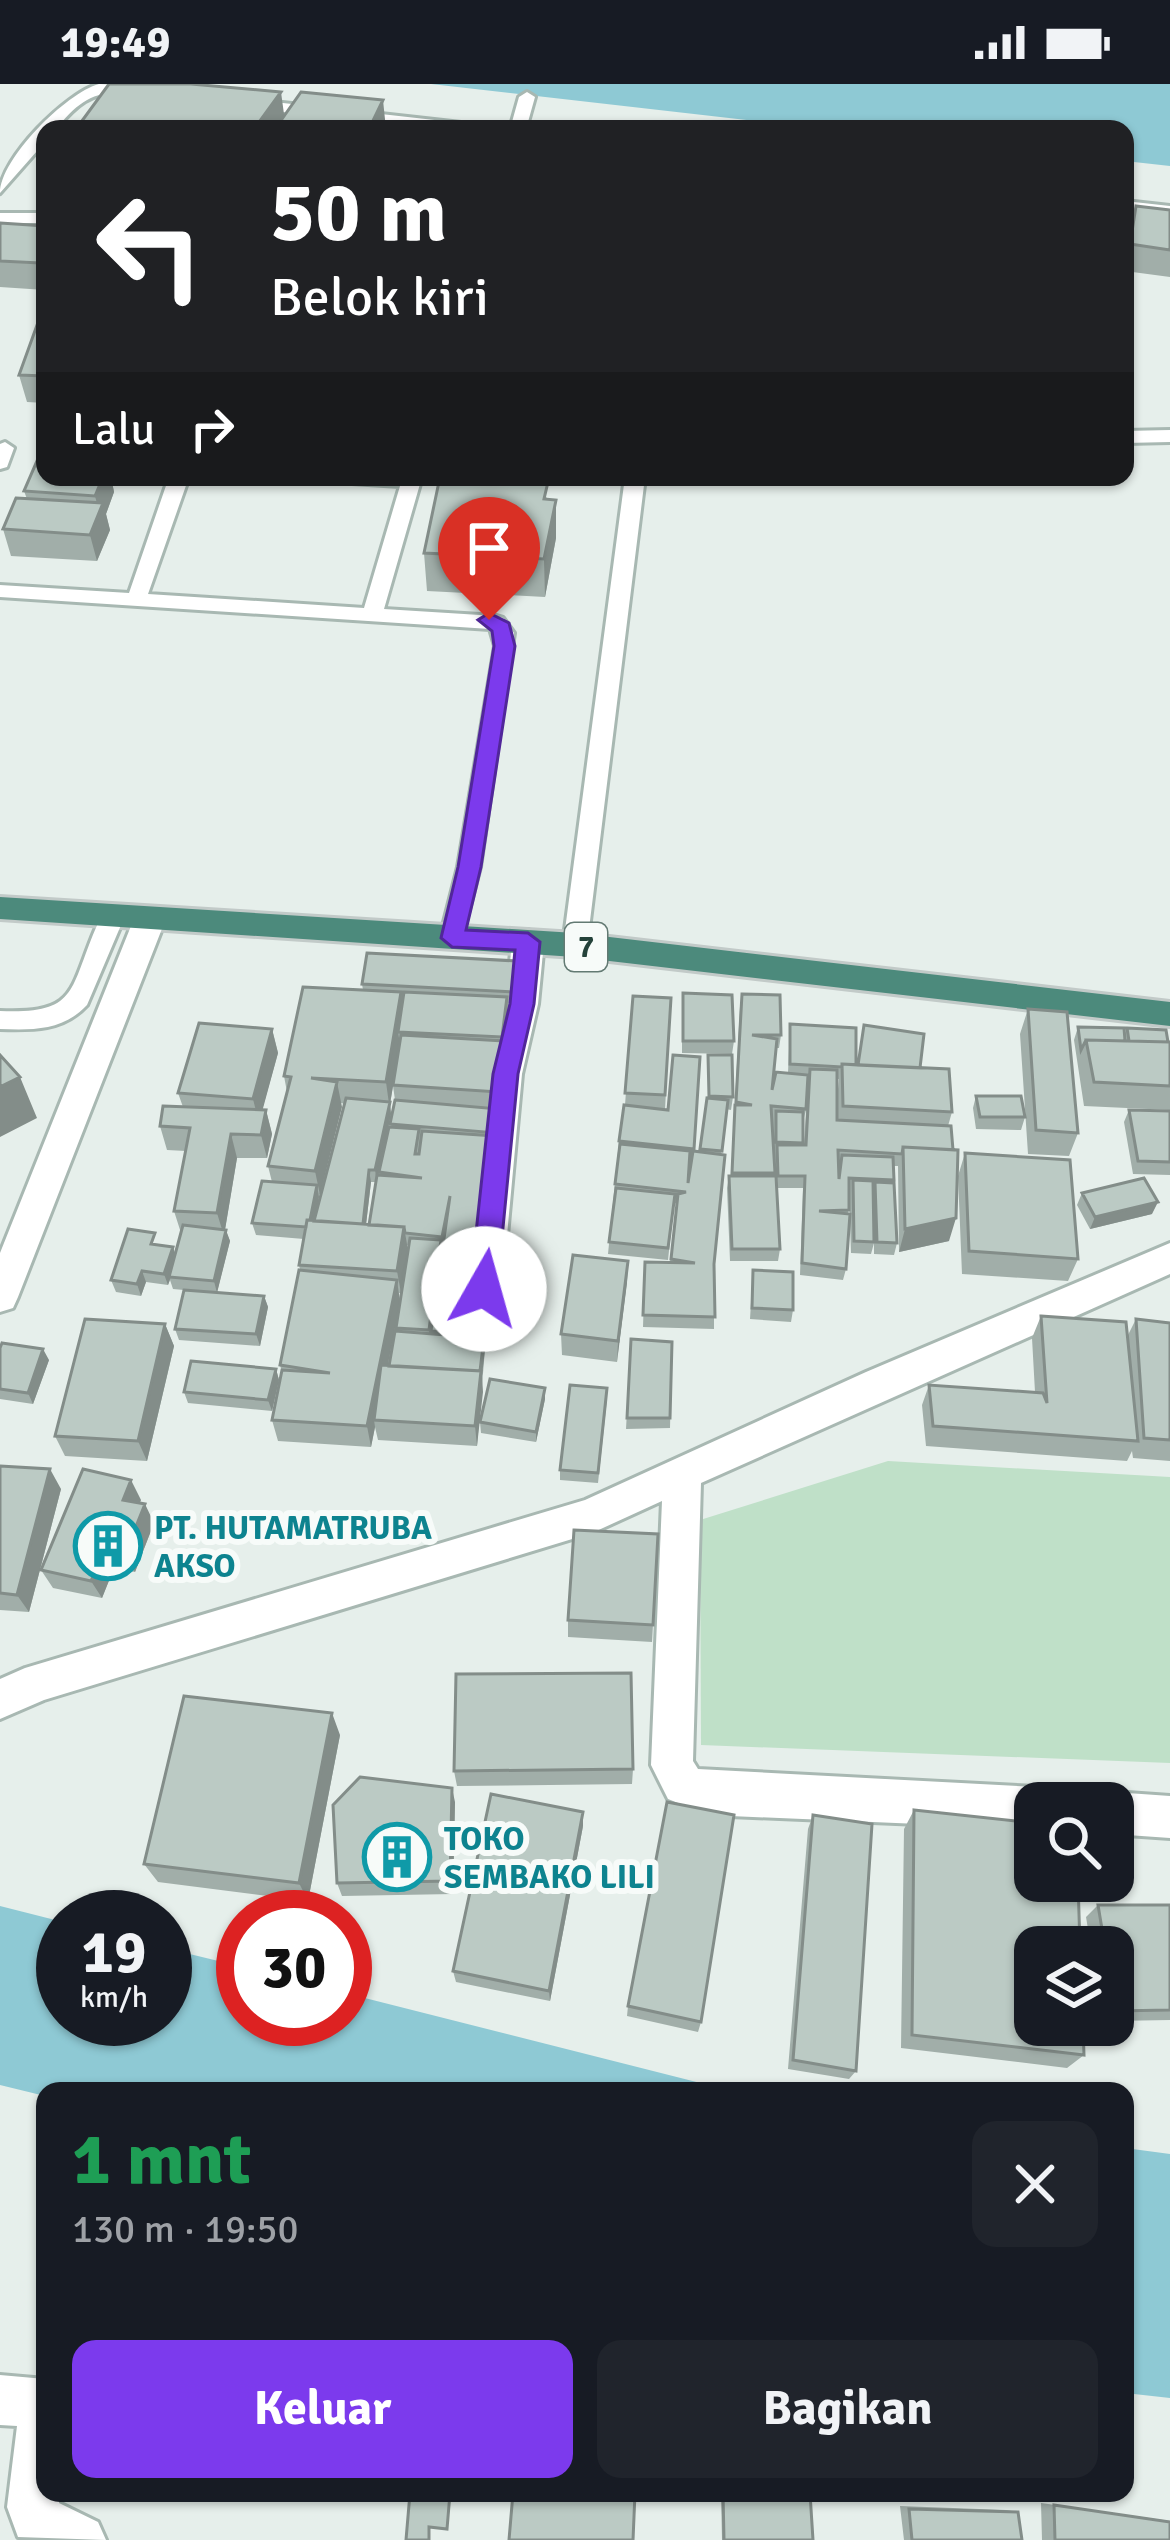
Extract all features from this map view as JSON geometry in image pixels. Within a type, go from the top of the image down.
[{"type":"highway","name":"7","points":[[0,908],[575,945],[1170,1013]]},
{"type":"street","points":[[0,1297],[149,921]]},
{"type":"street","points":[[484,1289],[506,1074],[522,1004],[528,942]]},
{"type":"street","points":[[0,1699],[39,1682],[592,1515],[879,1382],[1170,1258]]},
{"type":"street","points":[[682,1476],[672,1766],[683,1784],[708,1794],[1014,1807]]},
{"type":"street","points":[[1134,1814],[1170,1817]]},
{"type":"street","points":[[0,2400],[36,2403]]},
{"type":"street","points":[[36,2481],[36,2519],[80,2540]]},
{"type":"lane","points":[[54,120],[77,93],[107,86],[163,94]]},
{"type":"lane","points":[[521,120],[527,97]]},
{"type":"lane","points":[[226,101],[392,120]]},
{"type":"lane","points":[[0,188],[36,143]]},
{"type":"lane","points":[[1134,207],[1170,211]]},
{"type":"lane","points":[[0,218],[36,218]]},
{"type":"lane","points":[[1134,437],[1170,436]]},
{"type":"lane","points":[[137,598],[176,486]]},
{"type":"lane","points":[[373,612],[409,486]]},
{"type":"lane","points":[[575,945],[634,486]]},
{"type":"lane","points":[[0,591],[489,620],[504,633],[470,867],[452,938]]},
{"type":"lane","points":[[0,1021],[41,1024],[62,1018],[79,999],[112,918]]},
{"type":"green space","points":[[888,1461],[1170,1477],[1170,1763],[701,1745],[700,1520]]},
{"type":"water","points":[[431,84],[1170,84],[1170,166],[1134,162],[1134,120],[747,120]]},
{"type":"water","points":[[0,1906],[36,1915],[36,2046],[192,2046],[192,1955],[216,1960],[216,2046],[372,2046],[372,2000],[696,2082],[36,2082],[36,2094],[0,2085]]},
{"type":"water","points":[[1134,2149],[1170,2154],[1170,2398],[1134,2394]]},
{"type":"building","points":[[109,84],[191,84],[281,92],[261,120],[83,120]]},
{"type":"building","points":[[301,92],[383,100],[373,120],[281,120]]},
{"type":"building","points":[[1136,206],[1170,210],[1170,250],[1134,245]]},
{"type":"building","points":[[0,223],[36,225],[36,263],[0,261]]},
{"type":"building","points":[[36,328],[36,376],[19,375]]},
{"type":"building","points":[[36,463],[36,486],[99,486],[95,496],[24,491]]},
{"type":"building","points":[[438,486],[547,486],[544,499],[556,500],[544,559],[424,553]]},
{"type":"building","points":[[16,498],[103,503],[90,535],[3,529]]},
{"type":"building","points":[[367,953],[517,961],[514,992],[362,984]]},
{"type":"building","points":[[303,987],[401,992],[386,1082],[311,1078],[337,1082],[315,1171],[268,1166],[291,1077],[284,1076]]},
{"type":"building","points":[[404,992],[507,997],[502,1037],[398,1032]]},
{"type":"building","points":[[683,993],[732,995],[734,1041],[683,1041]]},
{"type":"building","points":[[742,994],[780,995],[781,1035],[752,1035],[777,1039],[772,1090],[776,1072],[808,1075],[806,1109],[771,1106],[775,1173],[732,1173],[735,1105],[752,1105],[736,1102]]},
{"type":"building","points":[[633,996],[671,998],[665,1095],[625,1093]]},
{"type":"building","points":[[1028,1009],[1067,1012],[1078,1133],[1036,1130]]},
{"type":"building","points":[[199,1023],[272,1029],[253,1099],[178,1093]]},
{"type":"building","points":[[790,1024],[856,1028],[856,1065],[790,1064]]},
{"type":"building","points":[[864,1025],[924,1034],[920,1068],[858,1065]]},
{"type":"building","points":[[1078,1027],[1124,1028],[1125,1041],[1086,1040],[1081,1050]]},
{"type":"building","points":[[1127,1028],[1166,1030],[1168,1042],[1129,1041]]},
{"type":"building","points":[[401,1035],[504,1041],[498,1092],[393,1085]]},
{"type":"building","points":[[1086,1040],[1170,1042],[1170,1086],[1094,1082]]},
{"type":"building","points":[[0,1055],[20,1077],[0,1087]]},
{"type":"building","points":[[673,1055],[700,1057],[694,1149],[619,1141],[624,1105],[668,1110]]},
{"type":"building","points":[[708,1055],[732,1055],[733,1097],[709,1096]]},
{"type":"building","points":[[842,1064],[949,1069],[952,1112],[843,1106]]},
{"type":"building","points":[[810,1069],[837,1070],[837,1120],[951,1126],[953,1150],[903,1147],[902,1154],[838,1150],[839,1179],[842,1155],[893,1157],[894,1180],[849,1178],[849,1210],[819,1211],[850,1214],[846,1269],[802,1263],[805,1176],[778,1176],[777,1145],[806,1145]]},
{"type":"building","points":[[976,1096],[1021,1096],[1025,1117],[980,1117]]},
{"type":"building","points":[[346,1098],[390,1102],[375,1170],[369,1170],[363,1224],[314,1221]]},
{"type":"building","points":[[707,1098],[728,1100],[722,1151],[700,1149]]},
{"type":"building","points":[[395,1100],[499,1109],[496,1133],[390,1124]]},
{"type":"building","points":[[163,1106],[266,1110],[261,1135],[231,1134],[217,1213],[174,1211],[190,1128],[160,1126]]},
{"type":"building","points":[[1129,1110],[1170,1111],[1170,1162],[1138,1161]]},
{"type":"building","points":[[776,1111],[803,1112],[803,1143],[776,1142]]},
{"type":"building","points":[[389,1127],[419,1129],[415,1154],[419,1154],[422,1131],[495,1136],[482,1241],[454,1240],[483,1244],[472,1334],[431,1331],[450,1196],[442,1237],[405,1233],[404,1227],[369,1225],[377,1175],[422,1178],[379,1172]]},
{"type":"building","points":[[620,1144],[690,1151],[688,1183],[693,1151],[725,1155],[714,1264],[715,1317],[643,1315],[645,1262],[695,1263],[671,1259],[678,1194],[686,1192],[615,1184]]},
{"type":"building","points":[[903,1147],[958,1150],[956,1218],[905,1229]]},
{"type":"building","points":[[965,1153],[1070,1160],[1078,1259],[969,1251]]},
{"type":"building","points":[[729,1176],[776,1176],[780,1249],[732,1249]]},
{"type":"building","points":[[1144,1178],[1158,1202],[1095,1217],[1082,1193]]},
{"type":"building","points":[[853,1180],[873,1181],[874,1242],[854,1241]]},
{"type":"building","points":[[262,1181],[317,1185],[306,1227],[252,1223]]},
{"type":"building","points":[[875,1182],[894,1183],[897,1243],[877,1242]]},
{"type":"building","points":[[616,1188],[675,1194],[668,1248],[609,1242]]},
{"type":"building","points":[[307,1220],[404,1227],[397,1271],[299,1265]]},
{"type":"building","points":[[183,1225],[226,1230],[214,1281],[169,1277]]},
{"type":"building","points":[[128,1229],[155,1233],[151,1244],[173,1247],[164,1274],[142,1271],[137,1284],[111,1280]]},
{"type":"building","points":[[410,1238],[441,1240],[429,1330],[396,1328]]},
{"type":"building","points":[[573,1255],[628,1261],[618,1341],[561,1334]]},
{"type":"building","points":[[299,1270],[397,1280],[367,1426],[272,1420],[282,1370],[330,1373],[280,1365]]},
{"type":"building","points":[[753,1270],[793,1272],[793,1310],[752,1308]]},
{"type":"building","points":[[184,1290],[264,1296],[256,1334],[175,1329]]},
{"type":"building","points":[[1041,1316],[1126,1322],[1138,1441],[933,1426],[929,1385],[1043,1393],[1047,1403]]},
{"type":"building","points":[[85,1319],[165,1324],[138,1441],[55,1436]]},
{"type":"building","points":[[1136,1319],[1170,1323],[1170,1440],[1144,1438]]},
{"type":"building","points":[[395,1331],[484,1338],[480,1371],[389,1366]]},
{"type":"building","points":[[631,1339],[672,1342],[670,1418],[627,1418]]},
{"type":"building","points":[[2,1343],[43,1349],[28,1393],[0,1389]]},
{"type":"building","points":[[191,1361],[276,1369],[268,1400],[184,1392]]},
{"type":"building","points":[[381,1365],[481,1371],[475,1426],[374,1420]]},
{"type":"building","points":[[490,1379],[545,1388],[536,1432],[480,1422]]},
{"type":"building","points":[[570,1385],[607,1388],[598,1473],[560,1470]]},
{"type":"building","points":[[0,1466],[50,1469],[17,1595],[0,1593]]},
{"type":"building","name":"PT. HUTAMATRUBA AKSO","points":[[83,1469],[131,1480],[123,1500],[145,1504],[125,1554],[104,1550],[91,1581],[41,1570]]},
{"type":"building","points":[[574,1530],[658,1534],[653,1625],[568,1620]]},
{"type":"building","points":[[631,1673],[633,1769],[454,1771],[456,1674]]},
{"type":"building","points":[[184,1696],[332,1713],[299,1883],[144,1864]]},
{"type":"building","name":"TOKO SEMBAKO LILI","points":[[360,1777],[452,1788],[450,1881],[337,1883],[333,1805]]},
{"type":"building","points":[[491,1794],[583,1812],[549,1991],[453,1971]]},
{"type":"building","points":[[667,1802],[734,1815],[701,2022],[628,2006]]},
{"type":"building","points":[[914,1810],[1014,1821],[1014,1902],[1079,1902],[1079,1926],[1014,1926],[1014,2046],[1084,2046],[1084,2055],[912,2035]]},
{"type":"building","points":[[813,1815],[872,1824],[856,2071],[793,2060]]},
{"type":"building","points":[[1098,1905],[1170,1905],[1170,2010],[1134,2011],[1134,1926],[1102,1926]]},
{"type":"building","points":[[409,2502],[449,2502],[447,2529],[429,2527],[429,2540],[406,2540]]},
{"type":"building","points":[[512,2502],[635,2502],[633,2540],[509,2540]]},
{"type":"building","points":[[723,2502],[811,2502],[813,2540],[724,2540]]},
{"type":"building","points":[[1054,2505],[1170,2522],[1170,2540],[1055,2540]]},
{"type":"building","points":[[909,2509],[1018,2512],[1022,2540],[912,2540]]},
{"type":"place","name":"PT. HUTAMATRUBA AKSO","points":[[108,1546]]},
{"type":"place","name":"TOKO SEMBAKO LILI","points":[[397,1857]]},
{"type":"route","points":[[484,1289],[506,1074],[522,1004],[528,942],[452,938],[470,867],[505,646],[502,628],[489,620]]}]
